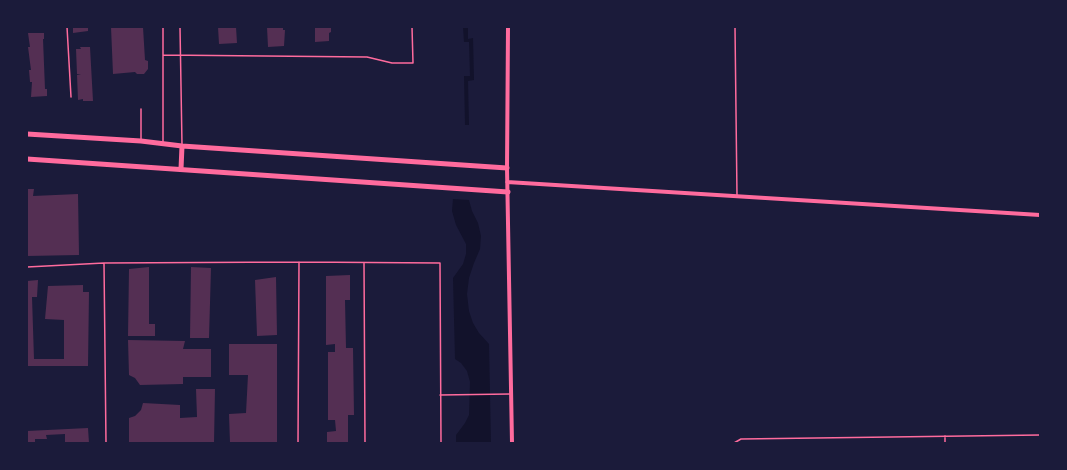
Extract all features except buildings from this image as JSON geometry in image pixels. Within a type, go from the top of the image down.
[{"type":"main road","points":[[27,134],[507,168]]},
{"type":"main road","points":[[181,170],[182,146]]},
{"type":"main road","points":[[27,159],[508,192]]},
{"type":"street","points":[[508,27],[507,182],[512,443]]},
{"type":"street","points":[[507,182],[1040,215]]},
{"type":"lane","points":[[163,27],[164,144]]},
{"type":"lane","points":[[180,27],[182,146]]},
{"type":"lane","points":[[163,56],[367,57],[392,63],[413,63],[412,27]]},
{"type":"lane","points":[[735,27],[737,196]]},
{"type":"lane","points":[[141,109],[141,141]]},
{"type":"lane","points":[[298,443],[299,262]]},
{"type":"lane","points":[[364,262],[366,443]]},
{"type":"lane","points":[[104,263],[106,443]]},
{"type":"lane","points":[[27,267],[104,263],[440,263],[441,443]]},
{"type":"lane","points":[[440,395],[511,394]]},
{"type":"lane","points":[[734,443],[741,439],[1040,435]]},
{"type":"lane","points":[[945,436],[945,443]]},
{"type":"path","points":[[67,27],[72,97]]},
{"type":"shaded area","points":[[463,27],[468,27],[468,39],[473,38],[474,80],[468,81],[469,125],[465,125],[464,76],[470,76],[469,42],[464,42]]},
{"type":"shaded area","points":[[453,199],[469,200],[472,211],[478,223],[481,236],[480,249],[469,278],[467,294],[469,311],[473,323],[479,333],[489,344],[491,443],[456,443],[456,435],[469,415],[470,382],[467,371],[461,363],[455,359],[453,278],[463,264],[466,254],[466,244],[456,225],[452,211]]}]
